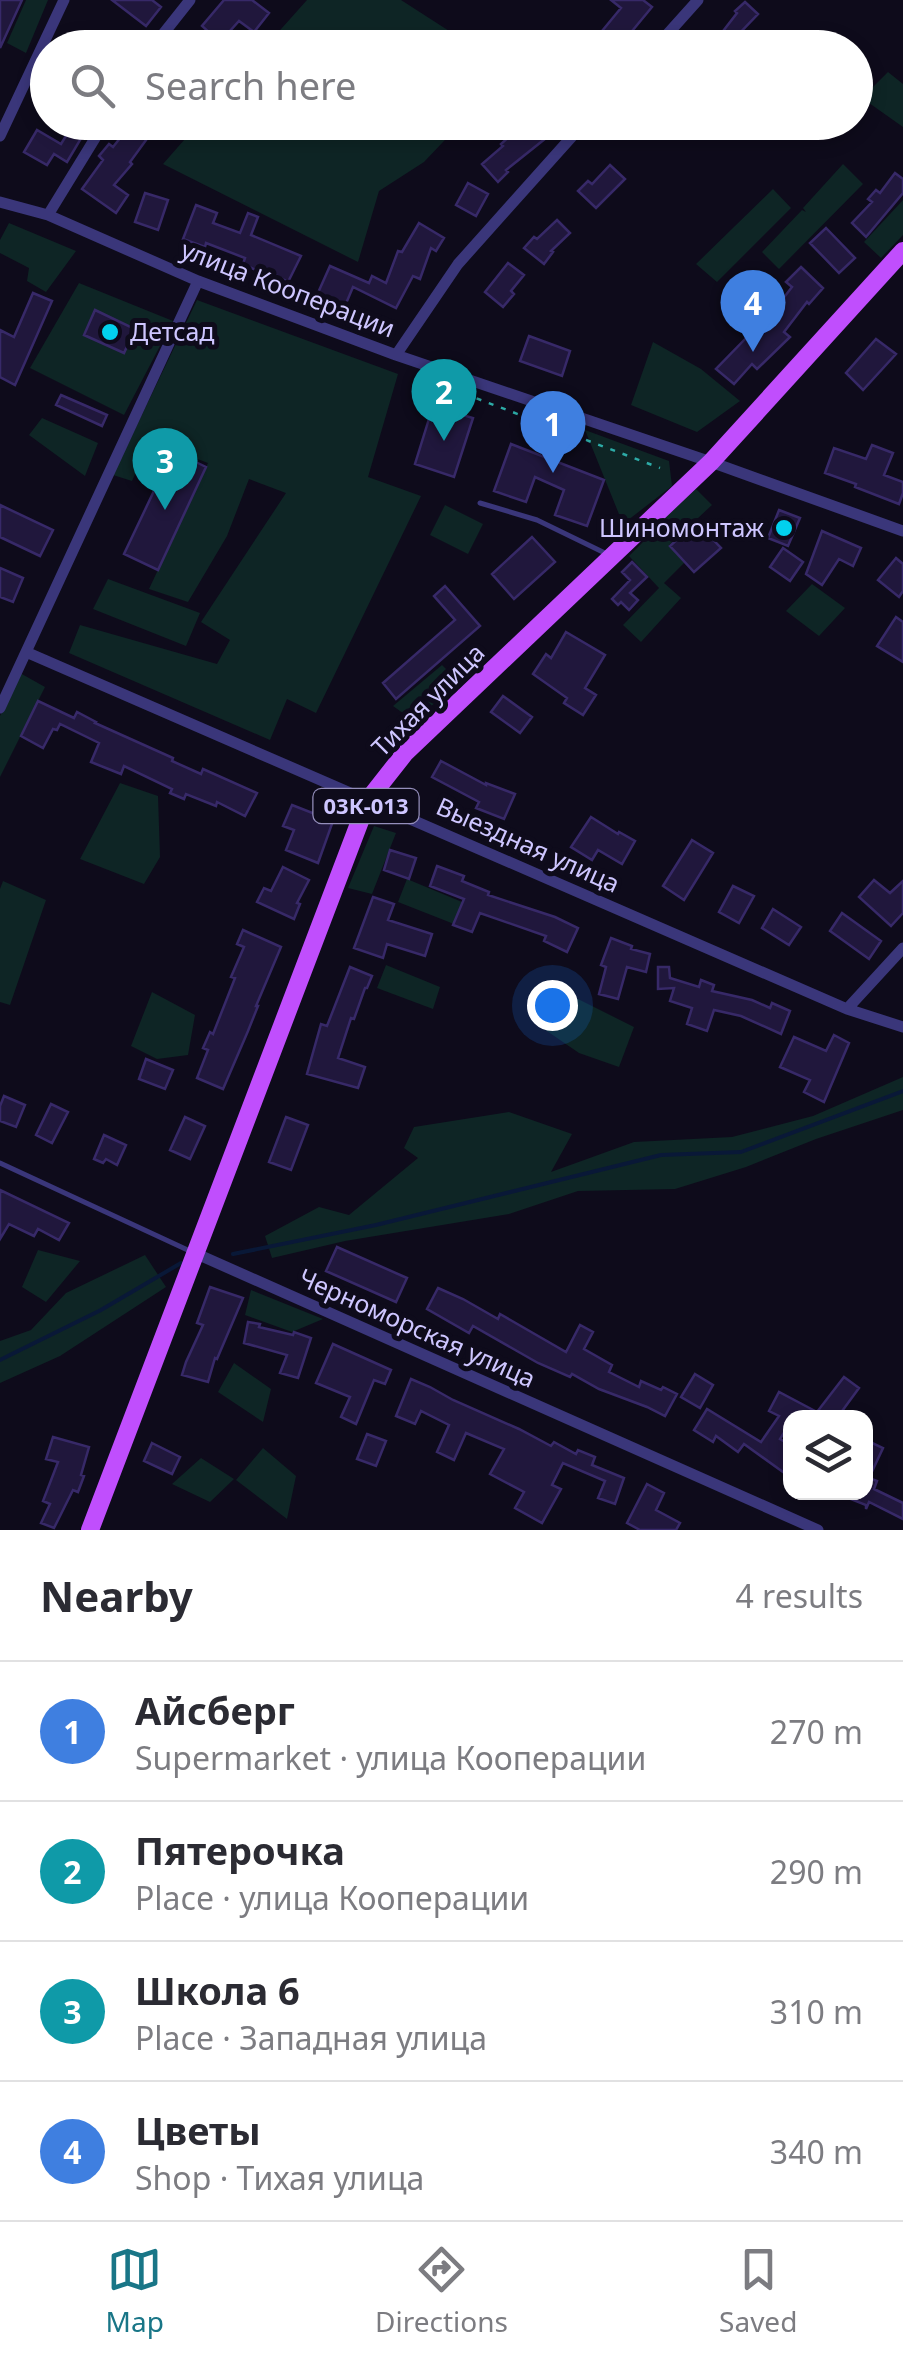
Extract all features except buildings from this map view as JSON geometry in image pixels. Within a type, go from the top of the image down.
[{"type":"main road","name":"Тихая улица","points":[[90,1530],[368,800],[405,753],[711,462],[903,251]]},
{"type":"street","points":[[50,30],[64,0]]},
{"type":"street","points":[[166,30],[190,0]]},
{"type":"street","points":[[670,30],[698,0]]},
{"type":"street","points":[[0,136],[30,72]]},
{"type":"street","points":[[48,215],[93,140]]},
{"type":"street","points":[[396,355],[458,264],[569,140]]},
{"type":"street","name":"улица Кооперации","points":[[0,202],[48,215],[198,281],[396,355],[903,531]]},
{"type":"street","points":[[0,708],[198,281]]},
{"type":"street","name":"Выездная улица","points":[[26,652],[847,1009],[903,1027]]},
{"type":"street","points":[[847,1009],[903,948]]},
{"type":"street","name":"Черноморская улица","points":[[197,1254],[818,1530]]},
{"type":"lane","points":[[480,503],[537,520],[612,556]]},
{"type":"lane","name":"Черноморская улица","points":[[0,1163],[197,1254]]},
{"type":"green space","points":[[26,0],[48,0],[36,30],[30,30],[26,53],[7,43]]},
{"type":"green space","points":[[307,0],[401,0],[448,30],[280,30]]},
{"type":"green space","points":[[888,72],[903,84],[903,127],[873,106],[873,87]]},
{"type":"green space","points":[[184,140],[445,140],[424,162],[379,191],[358,262],[163,164]]},
{"type":"green space","points":[[843,164],[863,184],[779,269],[762,252],[802,210],[806,212],[803,208]]},
{"type":"green space","points":[[773,189],[791,208],[717,282],[696,264]]},
{"type":"green space","points":[[903,200],[903,235],[881,258],[864,242]]},
{"type":"green space","points":[[9,223],[76,251],[46,292],[27,281],[29,268],[0,253],[0,240]]},
{"type":"green space","points":[[79,283],[173,321],[124,415],[30,368]]},
{"type":"green space","points":[[197,300],[398,374],[368,477],[421,496],[316,713],[287,699],[270,740],[69,653],[80,625],[217,664],[230,640],[201,622],[286,493],[249,479],[227,536],[188,602],[149,589],[208,463],[150,441],[132,481],[113,475]]},
{"type":"green space","points":[[653,342],[701,369],[740,401],[697,432],[631,405]]},
{"type":"green space","points":[[42,418],[98,443],[85,476],[29,435]]},
{"type":"green space","points":[[585,430],[669,461],[672,486],[623,524]]},
{"type":"green space","points":[[696,489],[712,505],[669,545],[685,562],[664,583],[681,598],[641,642],[623,625],[659,588],[629,556],[654,531],[652,527]]},
{"type":"green space","points":[[445,505],[483,524],[468,554],[430,535]]},
{"type":"green space","points":[[108,579],[200,613],[186,646],[93,609]]},
{"type":"green space","points":[[812,584],[845,608],[819,636],[786,611]]},
{"type":"green space","points":[[442,665],[459,682],[414,721],[393,706]]},
{"type":"green space","points":[[20,673],[45,687],[0,777],[0,716]]},
{"type":"green space","points":[[120,783],[158,796],[160,857],[144,884],[80,859]]},
{"type":"green space","points":[[374,826],[396,833],[372,894],[348,888]]},
{"type":"green space","points":[[407,879],[462,902],[454,924],[398,902]]},
{"type":"green space","points":[[3,881],[46,900],[10,1005],[0,1002]]},
{"type":"green space","points":[[386,965],[440,987],[433,1009],[377,988]]},
{"type":"green space","points":[[562,991],[634,1027],[619,1067],[579,1053],[541,1027]]},
{"type":"green space","points":[[152,992],[195,1015],[188,1055],[157,1059],[131,1046]]},
{"type":"green space","points":[[903,1077],[903,1110],[675,1189],[578,1191],[509,1214],[345,1241],[272,1258],[265,1236],[319,1207],[349,1215],[418,1158],[404,1148],[414,1127],[509,1112],[572,1134],[551,1172],[634,1142],[732,1137],[813,1116]]},
{"type":"green space","points":[[38,1250],[80,1261],[46,1302],[22,1287]]},
{"type":"green space","points":[[145,1255],[166,1287],[60,1356],[0,1383],[0,1341],[31,1330],[66,1293]]},
{"type":"green space","points":[[251,1290],[323,1319],[292,1332],[245,1315]]},
{"type":"green space","points":[[234,1363],[271,1389],[263,1422],[218,1392]]},
{"type":"green space","points":[[263,1448],[296,1476],[287,1519],[236,1480]]},
{"type":"green space","points":[[201,1458],[234,1479],[210,1502],[172,1484]]},
{"type":"waterway","points":[[233,1254],[376,1225],[661,1155],[741,1152],[903,1091]]},
{"type":"waterway","points":[[0,1360],[101,1310],[181,1263]]},
{"type":"place","name":"Детсад","points":[[110,332]]},
{"type":"place","name":"Цветы","points":[[753,352]]},
{"type":"place","name":"Пятерочка","points":[[444,441]]},
{"type":"place","name":"Айсберг","points":[[553,473]]},
{"type":"place","name":"Школа 6","points":[[165,510]]},
{"type":"place","name":"Шиномонтаж","points":[[784,528]]}]
